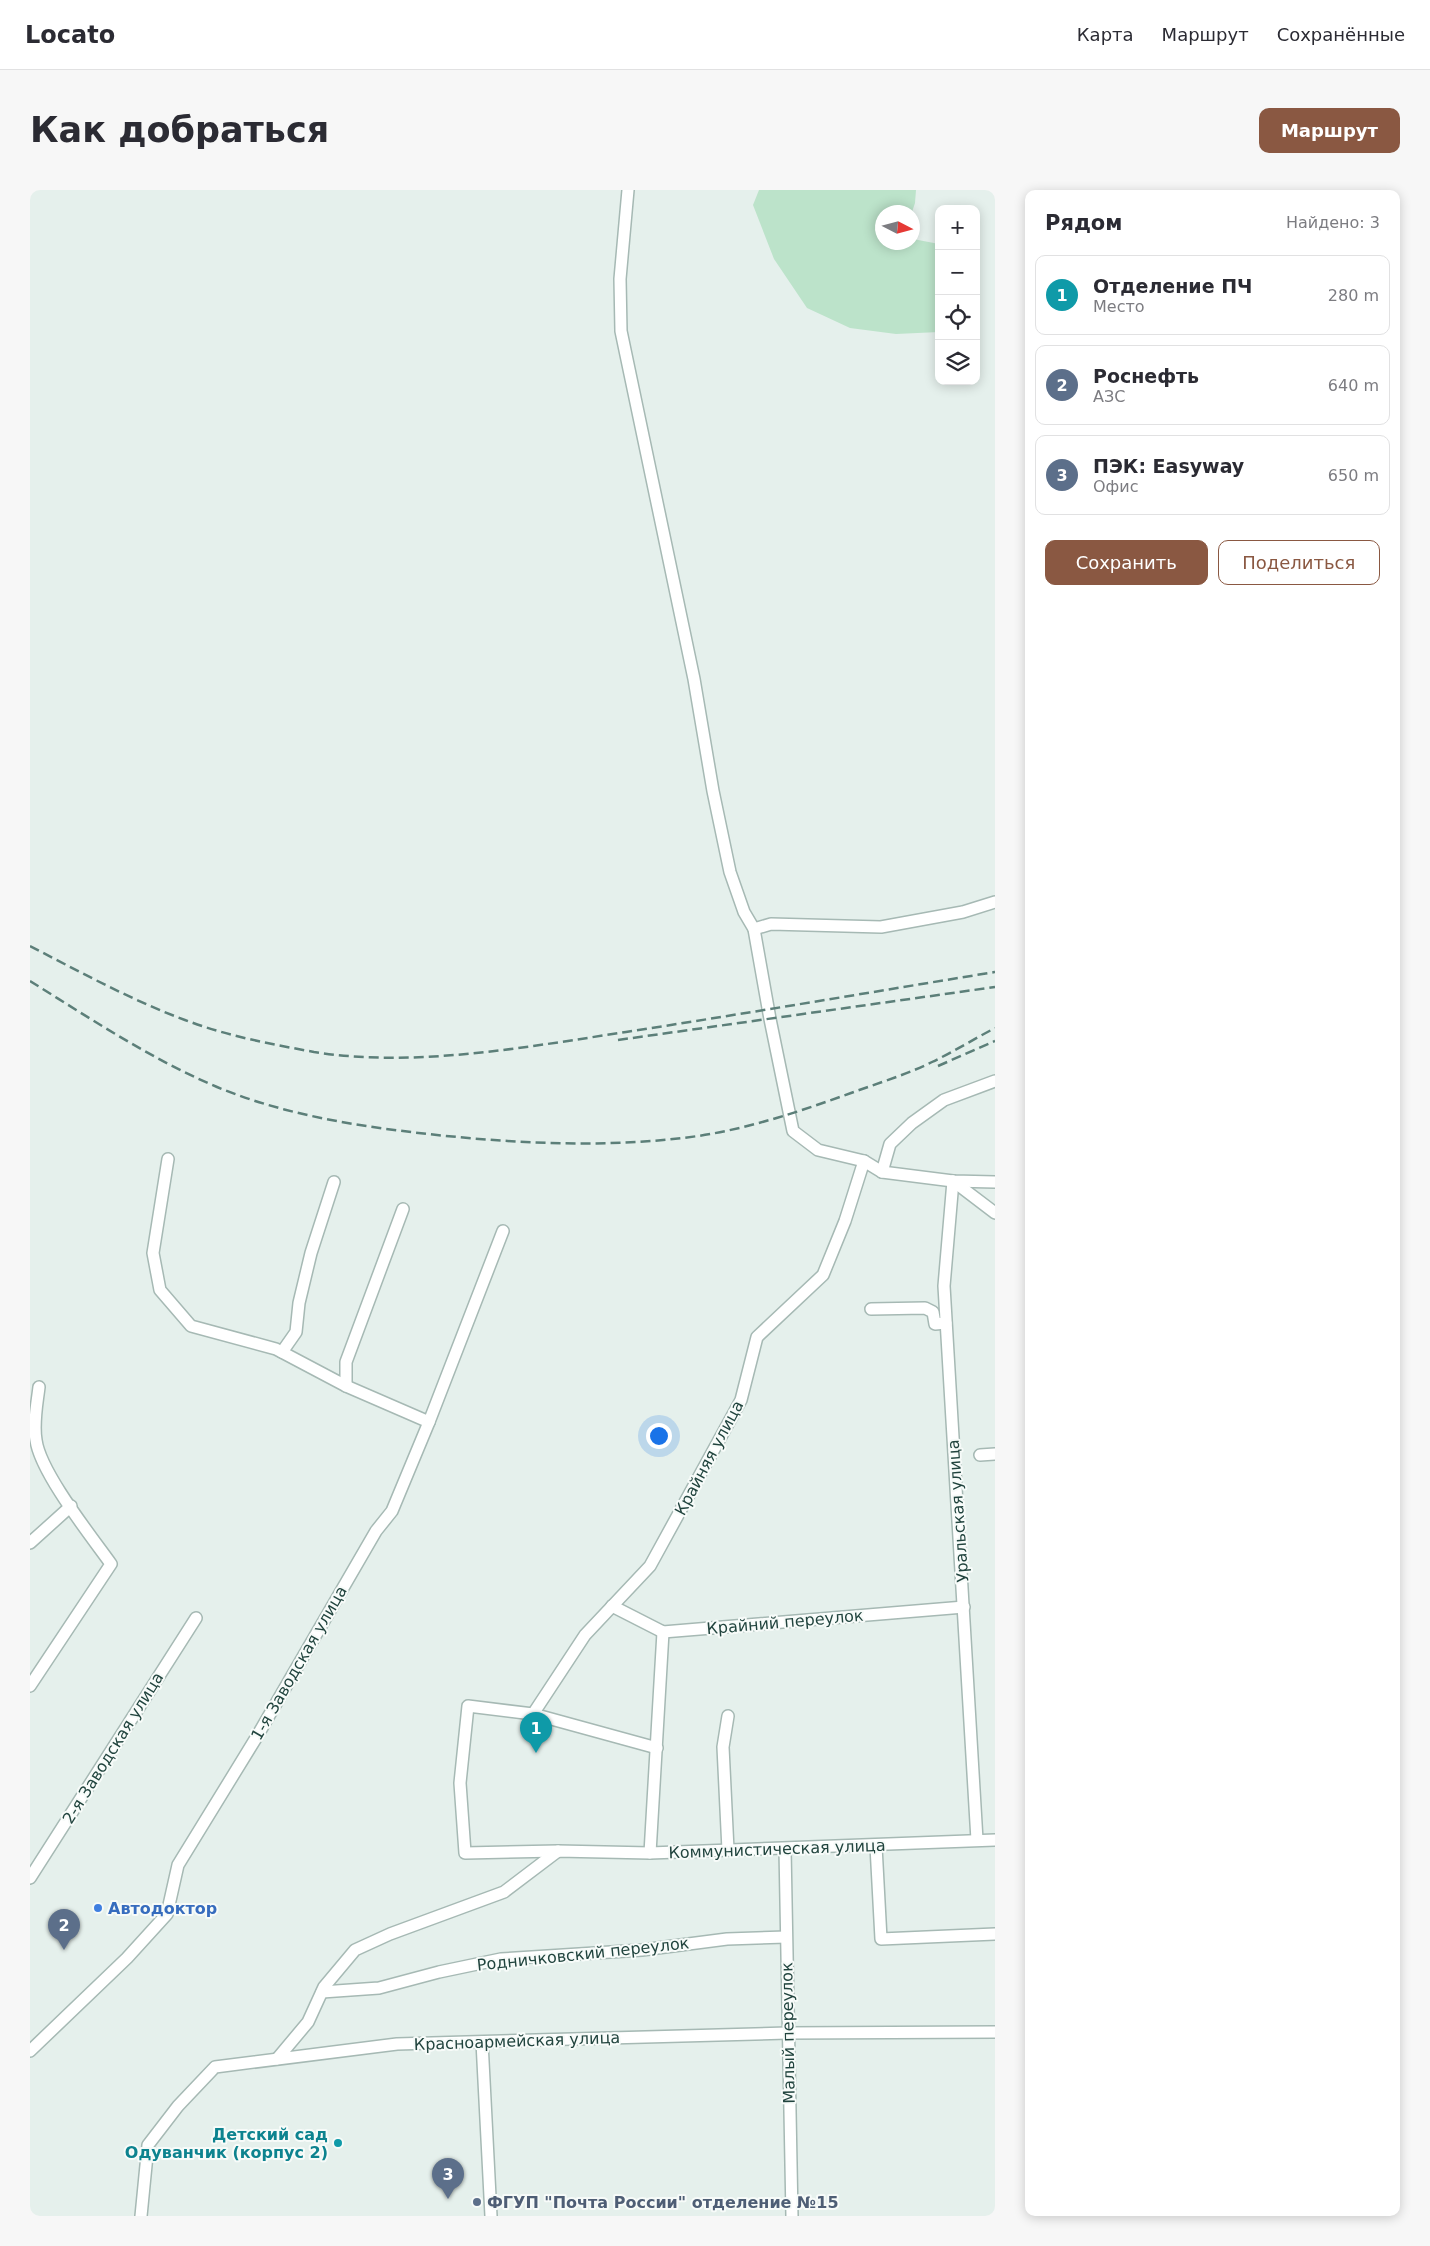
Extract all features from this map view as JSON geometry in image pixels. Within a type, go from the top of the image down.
[{"type":"street","points":[[628,190],[620,271],[621,331],[694,679],[713,791],[730,872],[744,912],[754,929],[793,1131],[818,1150],[864,1161],[882,1172],[953,1181],[995,1182]]},
{"type":"street","points":[[754,929],[771,924],[881,927],[963,912],[995,902]]},
{"type":"street","points":[[882,1172],[890,1144],[912,1123],[944,1100],[995,1082]]},
{"type":"street","points":[[168,1159],[153,1253],[160,1290],[191,1326],[276,1349],[346,1386],[429,1422]]},
{"type":"street","name":"Крайняя улица","points":[[532,1714],[585,1634],[650,1566],[741,1400],[757,1337],[823,1275],[845,1222],[864,1161]]},
{"type":"street","points":[[953,1181],[995,1213]]},
{"type":"street","name":"Уральская улица","points":[[953,1181],[944,1286],[977,1840]]},
{"type":"street","points":[[282,1352],[296,1332],[299,1303],[311,1254],[334,1182]]},
{"type":"street","points":[[346,1386],[346,1362],[402,1209]]},
{"type":"street","name":"1-я Заводская улица","points":[[30,2051],[126,1958],[167,1914],[178,1866],[256,1738],[376,1530],[392,1511],[429,1422],[503,1231]]},
{"type":"street","points":[[871,1309],[924,1308],[933,1312],[935,1324],[946,1323]]},
{"type":"street","points":[[30,1686],[111,1564],[38,1454],[35,1439],[39,1387]]},
{"type":"street","points":[[980,1455],[995,1454]]},
{"type":"street","points":[[30,1543],[71,1506]]},
{"type":"street","points":[[612,1606],[663,1632],[650,1853]]},
{"type":"street","name":"Крайний переулок","points":[[663,1632],[964,1607]]},
{"type":"street","name":"2-я Заводская улица","points":[[30,1878],[196,1618]]},
{"type":"street","name":"Коммунистическая улица","points":[[532,1714],[468,1706],[460,1783],[465,1854],[558,1851],[650,1853],[876,1846],[995,1840]]},
{"type":"street","points":[[532,1714],[657,1748]]},
{"type":"street","points":[[728,1716],[723,1747],[728,1850]]},
{"type":"street","points":[[876,1846],[881,1939],[995,1934]]},
{"type":"street","name":"Малый переулок","points":[[785,1849],[787,2033],[792,2216]]},
{"type":"street","points":[[277,2059],[308,2022],[322,1992],[355,1950],[390,1934],[504,1892],[558,1851]]},
{"type":"street","name":"Родничковский переулок","points":[[322,1992],[379,1988],[439,1972],[501,1959],[642,1950],[727,1939],[786,1937]]},
{"type":"street","name":"Красноармейская улица","points":[[141,2216],[148,2145],[178,2106],[215,2067],[397,2044],[787,2033],[995,2032]]},
{"type":"street","points":[[482,2042],[491,2216]]},
{"type":"green space","points":[[759,190],[916,190],[914,205],[875,205],[875,250],[920,250],[920,240],[935,243],[935,332],[896,334],[850,328],[807,308],[774,259],[753,205]]},
{"type":"railway","points":[[30,946],[136,1000],[216,1030],[257,1041],[314,1052],[391,1058],[470,1054],[549,1044],[995,972]]},
{"type":"railway","points":[[30,981],[99,1024],[169,1064],[217,1087],[270,1106],[353,1124],[502,1141],[633,1142],[718,1133],[757,1124],[902,1075],[940,1058],[995,1028]]},
{"type":"railway","points":[[618,1040],[995,987]]},
{"type":"railway","points":[[938,1066],[995,1041]]},
{"type":"place","name":"Отделение ПЧ","points":[[536,1753]]},
{"type":"place","name":"Автодоктор","points":[[98,1908]]},
{"type":"place","name":"Роснефть","points":[[64,1950]]},
{"type":"place","name":"Детский сад Одуванчик (корпус 2)","points":[[338,2143]]},
{"type":"place","name":"ПЭК: Easyway","points":[[448,2199]]},
{"type":"place","name":"ФГУП \"Почта России\" отделение №15","points":[[477,2202]]}]
